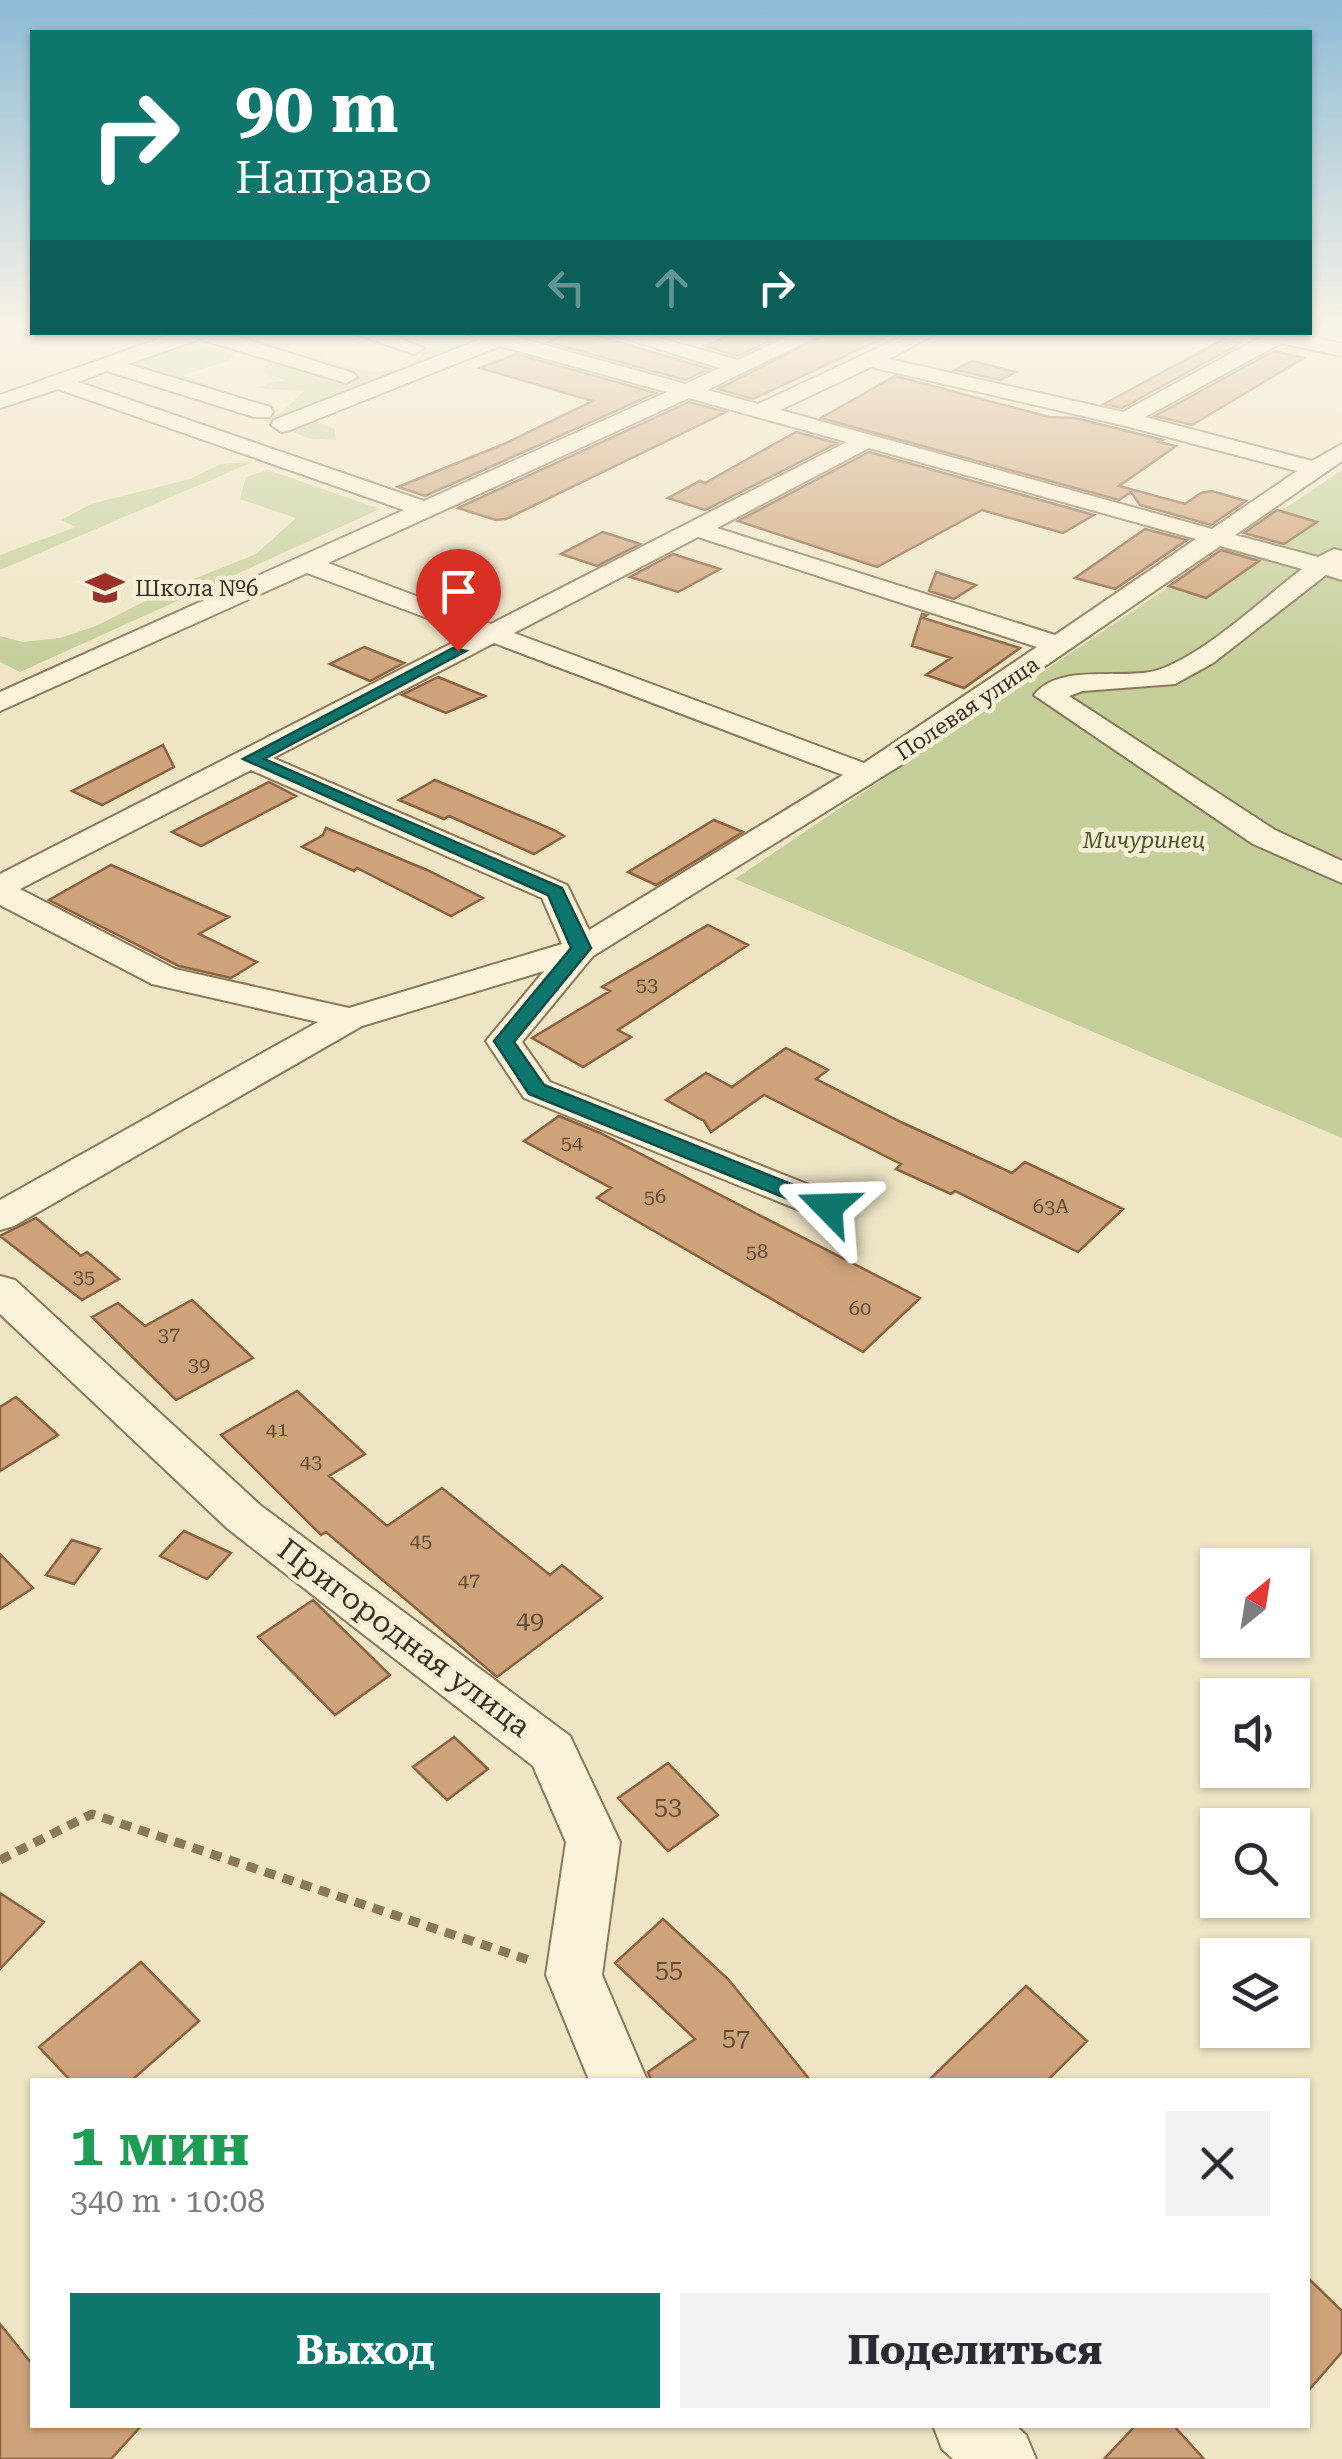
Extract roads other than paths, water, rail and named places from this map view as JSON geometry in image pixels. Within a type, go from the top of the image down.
[{"type":"street","points":[[225,440],[426,510]]},
{"type":"street","points":[[3,699],[581,440]]},
{"type":"street","points":[[0,889],[868,440],[1217,537],[1335,563]]},
{"type":"street","points":[[1207,440],[1317,468]]},
{"type":"street","name":"Полевая улица","points":[[581,948],[867,774],[1342,451]]},
{"type":"street","points":[[696,529],[1059,645]]},
{"type":"street","points":[[1335,563],[1202,658],[1164,678],[1079,683],[1048,696],[1264,837],[1342,873]]},
{"type":"street","points":[[306,564],[867,774]]},
{"type":"street","points":[[251,759],[556,892],[581,948]]},
{"type":"street","points":[[0,889],[164,978],[350,1019]]},
{"type":"street","points":[[0,1217],[350,1019],[581,948]]},
{"type":"street","points":[[581,948],[504,1041],[536,1090],[828,1207]]},
{"type":"street","name":"Пригородная улица","points":[[0,1290],[244,1516],[552,1750],[593,1842],[574,1975],[617,2078]]},
{"type":"street","points":[[969,2428],[1002,2459]]},
{"type":"place","name":"Школа №6","points":[[105,588]]},
{"type":"park label","name":"Мичуринец","points":[[1144,840]]}]
